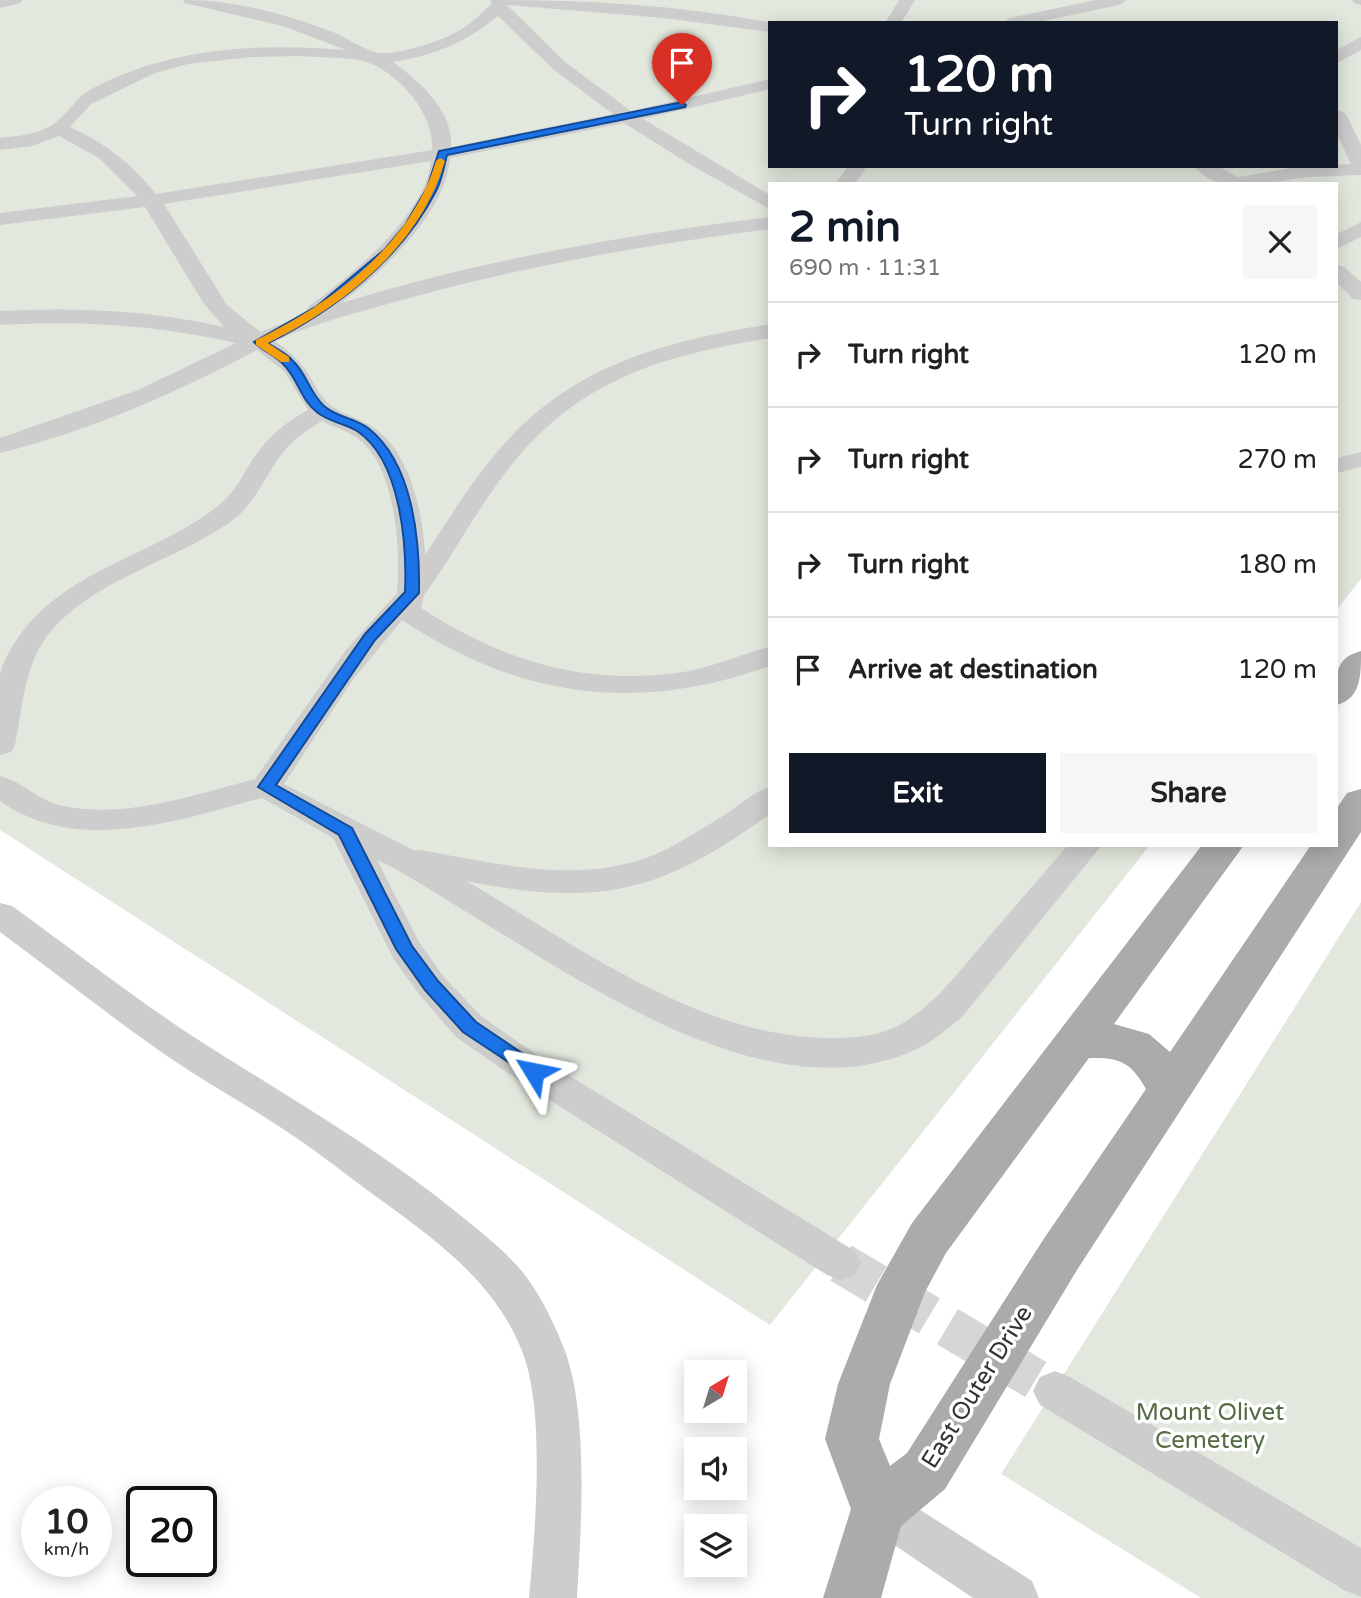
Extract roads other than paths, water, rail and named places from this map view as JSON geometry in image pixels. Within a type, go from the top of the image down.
[{"type":"main road","points":[[1338,693],[1361,662]]},
{"type":"main road","points":[[1338,836],[1361,802]]},
{"type":"main road","points":[[852,1598],[878,1509],[852,1439],[863,1384],[902,1284],[929,1238],[1222,847]]},
{"type":"main road","name":"East Outer Drive","points":[[878,1509],[926,1471],[1060,1255],[1331,847]]},
{"type":"main road","points":[[1077,1041],[1112,1040],[1137,1047],[1157,1065],[1169,1090]]},
{"type":"street","points":[[0,3],[14,0]]},
{"type":"street","points":[[191,0],[244,10],[301,26],[370,56],[405,79],[433,110],[438,122],[443,153],[432,188],[410,226],[389,252],[366,273],[301,323]]},
{"type":"street","points":[[894,21],[907,0]]},
{"type":"street","points":[[1018,21],[1095,2],[1119,0]]},
{"type":"street","points":[[1095,2],[1117,21]]},
{"type":"street","points":[[0,144],[32,140],[59,129],[85,100],[113,83],[149,69],[187,59],[229,53],[275,51],[396,57],[447,42],[479,26],[499,3]]},
{"type":"street","points":[[499,3],[664,13],[768,27]]},
{"type":"street","points":[[499,3],[567,74],[628,117],[768,202]]},
{"type":"street","points":[[1338,57],[1361,42]]},
{"type":"street","points":[[1338,57],[1361,56]]},
{"type":"street","points":[[0,219],[152,199],[443,153],[628,117],[768,84]]},
{"type":"street","points":[[1246,182],[1303,172],[1361,167],[1338,116]]},
{"type":"street","points":[[59,129],[95,145],[127,170],[152,199],[222,314],[290,363],[308,397],[323,411],[363,429],[384,452],[395,476],[411,532],[412,593],[407,611],[434,632],[507,665],[590,684],[631,687],[663,685],[731,670],[768,657]]},
{"type":"street","points":[[0,162],[21,153],[31,146],[32,140]]},
{"type":"street","points":[[1206,168],[1231,182]]},
{"type":"street","points":[[1236,182],[1247,168]]},
{"type":"street","points":[[0,446],[105,410],[190,376],[301,323],[404,293],[543,260],[671,236],[768,223]]},
{"type":"street","points":[[1338,242],[1361,228]]},
{"type":"street","points":[[1338,272],[1361,294]]},
{"type":"street","points":[[0,318],[87,315],[142,319],[260,342]]},
{"type":"street","points":[[266,787],[370,637],[412,593],[501,461],[545,414],[575,391],[623,366],[667,351],[768,331]]},
{"type":"street","points":[[0,745],[24,649],[47,620],[100,583],[227,512],[246,495],[276,445],[294,427],[323,411]]},
{"type":"street","points":[[1338,467],[1361,459]]},
{"type":"street","points":[[0,786],[10,796],[31,808],[54,816],[119,820],[266,787],[346,832],[399,857],[642,1001],[739,1041],[780,1050],[846,1054],[904,1040],[949,1007],[1084,847]]},
{"type":"street","points":[[399,857],[562,882],[626,878],[650,870],[692,848],[768,799]]},
{"type":"street","points":[[346,832],[405,949],[431,985],[469,1027],[534,1072],[841,1263]]},
{"type":"street","points":[[0,915],[183,1048],[293,1116],[424,1209],[482,1257],[517,1297],[544,1352],[553,1389],[558,1465],[553,1598]]},
{"type":"street","points":[[1055,1391],[1361,1574]]},
{"type":"street","points":[[878,1509],[1015,1598]]},
{"type":"tunnel","points":[[841,1263],[1055,1391]]},
{"type":"park label","name":"Mount Olivet Cemetery","points":[[1210,1426]]}]
